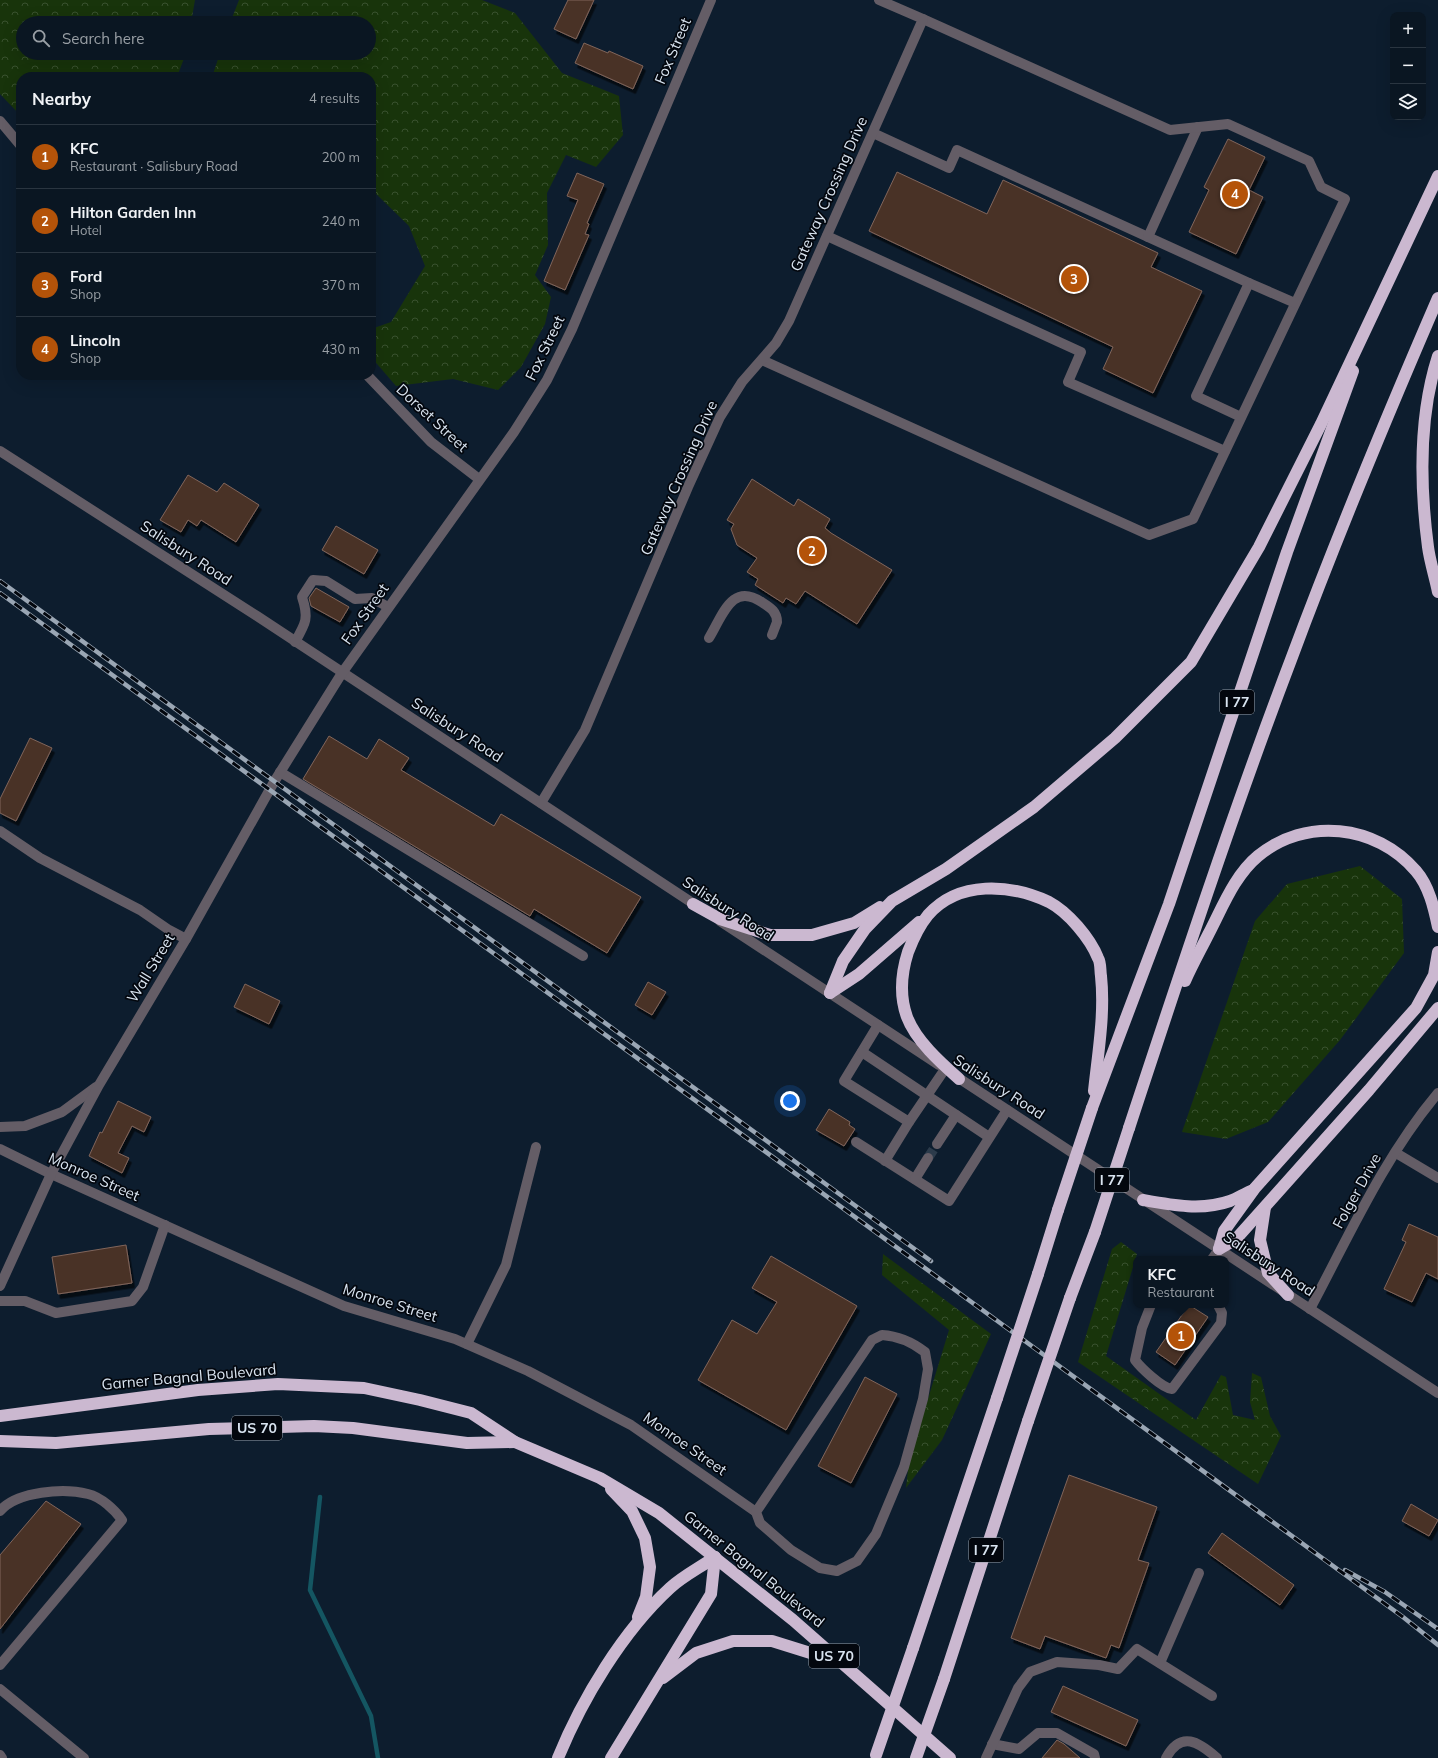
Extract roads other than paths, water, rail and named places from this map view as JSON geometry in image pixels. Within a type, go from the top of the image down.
[{"type":"highway","name":"I 77","points":[[875,1756],[997,1398],[1092,1108],[1169,904],[1287,552],[1381,297],[1438,176]]},
{"type":"highway","points":[[693,904],[720,919],[770,935],[812,935],[854,923],[946,869],[1034,807],[1115,738],[1191,662],[1259,547],[1321,424],[1381,297]]},
{"type":"highway","name":"I 77","points":[[916,1758],[944,1679],[1028,1421],[1070,1298],[1095,1232],[1146,1075],[1212,881],[1292,657],[1378,436],[1438,298]]},
{"type":"highway","points":[[1438,356],[1430,381],[1422,464],[1428,548],[1438,592]]},
{"type":"highway","points":[[1146,1075],[1186,977],[1234,883],[1257,856],[1288,838],[1322,830],[1358,833],[1390,847],[1416,871],[1432,902],[1438,927]]},
{"type":"highway","points":[[830,993],[859,974],[929,914],[954,896],[983,887],[1014,890],[1050,903],[1080,927],[1099,959],[1104,998],[1092,1108]]},
{"type":"highway","points":[[830,993],[843,961],[865,929],[892,901]]},
{"type":"highway","points":[[929,914],[918,930],[902,968],[901,994],[908,1018],[930,1052],[960,1079]]},
{"type":"highway","points":[[1216,1254],[1224,1231],[1255,1188],[1416,1008],[1434,975],[1438,952]]},
{"type":"highway","points":[[1216,1254],[1236,1239],[1265,1207],[1359,1101],[1438,1008]]},
{"type":"highway","points":[[1143,1200],[1174,1206],[1210,1206],[1230,1201],[1255,1188]]},
{"type":"highway","points":[[1265,1207],[1260,1240],[1263,1254],[1268,1273],[1288,1295]]},
{"type":"highway","name":"Garner Bagnal Boulevard","points":[[0,1416],[198,1390],[278,1384],[364,1388],[471,1413],[514,1442],[600,1478],[659,1513],[716,1557],[841,1662],[950,1758]]},
{"type":"highway","name":"Garner Bagnal Boulevard","points":[[0,1441],[56,1443],[209,1429],[314,1426],[352,1428],[467,1443],[514,1442]]},
{"type":"highway","points":[[558,1758],[596,1684],[634,1624],[646,1597],[650,1567],[645,1538],[632,1512],[600,1478]]},
{"type":"highway","points":[[634,1624],[671,1587],[716,1557]]},
{"type":"highway","points":[[611,1758],[711,1594],[716,1557]]},
{"type":"highway","points":[[648,1697],[667,1674],[696,1653],[733,1641],[772,1641],[841,1662]]},
{"type":"street","name":"Fox Street","points":[[342,673],[514,432],[550,374],[575,322],[711,0]]},
{"type":"street","points":[[762,360],[1149,535],[1192,519],[1345,199],[1321,187],[1309,161],[1228,124],[1170,130],[879,0]]},
{"type":"street","name":"Gateway Crossing Drive","points":[[541,803],[585,730],[688,487],[720,417],[742,382],[762,360],[783,333],[923,19]]},
{"type":"street","points":[[0,121],[16,140]]},
{"type":"street","points":[[1148,237],[1198,127]]},
{"type":"street","points":[[872,133],[949,168],[957,150],[1295,303]]},
{"type":"street","points":[[827,236],[1081,352],[1068,382],[1225,451]]},
{"type":"street","points":[[1241,417],[1196,396],[1249,283]]},
{"type":"street","name":"Dorset Street","points":[[372,380],[431,442],[479,480]]},
{"type":"street","name":"Salisbury Road","points":[[0,451],[295,642],[830,993],[1143,1200],[1216,1254]]},
{"type":"street","points":[[295,642],[306,623],[307,612],[302,597],[313,580],[326,581],[355,599],[372,598],[388,607]]},
{"type":"street","points":[[709,638],[734,599],[744,594],[755,597],[774,610],[777,622],[772,635]]},
{"type":"street","name":"Wall Street","points":[[0,1286],[51,1174],[99,1085],[186,939],[280,772],[342,673]]},
{"type":"street","points":[[280,772],[583,956]]},
{"type":"street","points":[[0,831],[40,858],[140,910],[169,930],[186,939]]},
{"type":"street","points":[[878,1025],[844,1081],[909,1122]]},
{"type":"street","points":[[862,1052],[989,1137]]},
{"type":"street","points":[[885,1161],[944,1069]]},
{"type":"street","points":[[0,1127],[25,1126],[62,1112],[99,1085]]},
{"type":"street","name":"Folger Drive","points":[[1310,1309],[1370,1194],[1419,1116],[1438,1093]]},
{"type":"street","points":[[856,1142],[949,1201],[1006,1110]]},
{"type":"street","points":[[937,1144],[956,1115]]},
{"type":"street","points":[[467,1344],[506,1265],[536,1147]]},
{"type":"street","name":"Monroe Street","points":[[0,1149],[51,1174],[344,1306],[455,1339],[528,1371],[631,1425],[756,1512]]},
{"type":"street","points":[[1396,1153],[1438,1178]]},
{"type":"street","points":[[915,1179],[928,1158]]},
{"type":"street","points":[[0,1301],[25,1301],[56,1313],[132,1301],[142,1287],[165,1225]]},
{"type":"street","name":"Salisbury Road","points":[[1229,1261],[1288,1295],[1438,1393]]},
{"type":"street","points":[[1150,1308],[1142,1328],[1135,1360],[1144,1370],[1170,1389],[1172,1389],[1221,1323],[1222,1313],[1220,1308]]},
{"type":"street","points":[[882,1335],[895,1336],[914,1344],[925,1352],[928,1370],[923,1399],[904,1467],[876,1534],[857,1561],[838,1571],[820,1568],[791,1550],[760,1523],[756,1512],[872,1340],[882,1335]]},
{"type":"street","points":[[0,1510],[5,1505],[20,1497],[53,1492],[89,1494],[102,1501],[117,1513],[122,1520],[2,1658]]},
{"type":"street","points":[[1160,1663],[1199,1573]]},
{"type":"street","points":[[986,1758],[1018,1688],[1030,1672],[1057,1662],[1100,1665],[1118,1669],[1138,1649],[1212,1696]]},
{"type":"street","points":[[0,1689],[84,1758]]},
{"type":"street","points":[[992,1744],[1019,1749],[1038,1733],[1057,1733],[1094,1754],[1095,1758]]},
{"type":"street","points":[[1166,1758],[1170,1751],[1183,1741],[1196,1741],[1217,1758]]},
{"type":"waterway","points":[[320,1497],[310,1590],[371,1716],[378,1758]]},
{"type":"tunnel","points":[[928,1158],[937,1144]]},
{"type":"railway","points":[[0,581],[931,1261]]},
{"type":"railway","points":[[0,593],[1403,1617],[1438,1645]]},
{"type":"railway","points":[[1345,1570],[1385,1592],[1438,1629]]},
{"type":"place","name":"Lincoln","points":[[1235,194]]},
{"type":"place","name":"Ford","points":[[1074,279]]},
{"type":"place","name":"Hilton Garden Inn","points":[[812,551]]},
{"type":"place","name":"KFC","points":[[1181,1336]]}]
